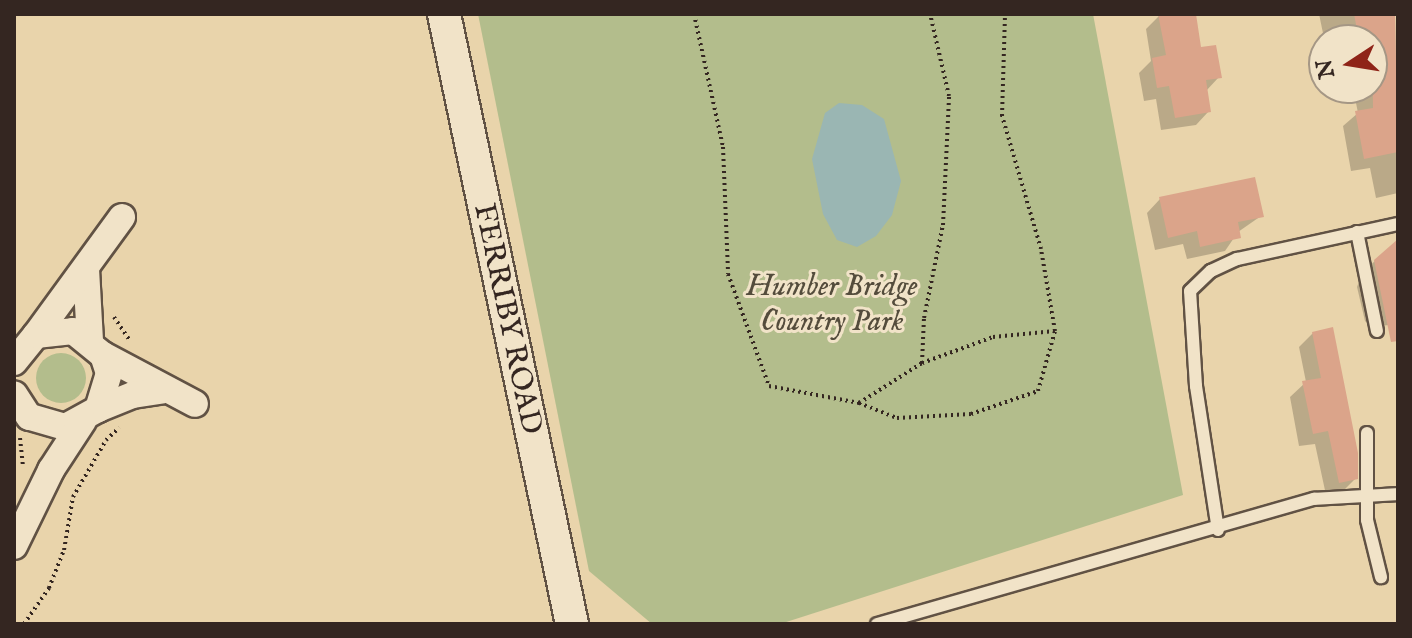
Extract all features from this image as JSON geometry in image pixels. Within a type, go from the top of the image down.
[{"type":"street","name":"FERRIBY ROAD","points":[[444,14],[572,624]]},
{"type":"street","points":[[21,348],[86,269],[122,217]]},
{"type":"street","points":[[14,546],[51,470],[107,392],[96,347],[86,269]]},
{"type":"street","points":[[21,348],[64,330],[139,371],[163,390],[195,404]]},
{"type":"street","points":[[18,408],[46,426],[91,415],[133,395],[163,390]]},
{"type":"street","points":[[18,408],[45,430],[51,470]]},
{"type":"lane","points":[[1218,530],[1196,386],[1190,291],[1211,271],[1237,259],[1398,224]]},
{"type":"lane","points":[[1357,232],[1377,331]]},
{"type":"lane","points":[[1367,433],[1367,520],[1381,577]]},
{"type":"lane","points":[[877,624],[1218,530],[1314,499],[1398,494]]},
{"type":"path","points":[[694,14],[723,147],[728,274],[769,386],[859,403],[897,418],[971,414],[1038,391],[1055,331],[1041,249],[1002,116],[1005,14]]},
{"type":"path","points":[[922,363],[924,318],[943,225],[949,96],[929,15]]},
{"type":"path","points":[[859,403],[922,363],[993,337],[1055,331]]},
{"type":"path","points":[[18,408],[23,449],[21,475]]},
{"type":"green space","name":"Humber Bridge Country Park","points":[[478,14],[1093,14],[1183,495],[780,624],[652,624],[589,571]]},
{"type":"green space","points":[[61,353],[78,361],[86,378],[78,395],[61,403],[44,395],[36,378],[44,361]]},
{"type":"water","points":[[839,103],[862,105],[884,119],[901,181],[892,215],[876,236],[857,247],[837,240],[823,214],[812,159],[825,113]]},
{"type":"building","points":[[1158,14],[1196,14],[1201,47],[1216,45],[1222,78],[1206,80],[1211,112],[1175,118],[1169,86],[1157,88],[1152,58],[1166,55]]},
{"type":"building","points":[[1354,14],[1395,14],[1398,152],[1364,159],[1355,111],[1373,108],[1373,104],[1388,104],[1388,24],[1356,24]]},
{"type":"building","points":[[1255,177],[1264,217],[1238,222],[1241,238],[1200,247],[1197,231],[1168,238],[1159,197]]},
{"type":"building","points":[[1398,239],[1398,341],[1391,342],[1374,260]]},
{"type":"building","points":[[1333,327],[1358,453],[1358,479],[1339,483],[1328,431],[1313,434],[1302,381],[1321,378],[1312,332]]}]
